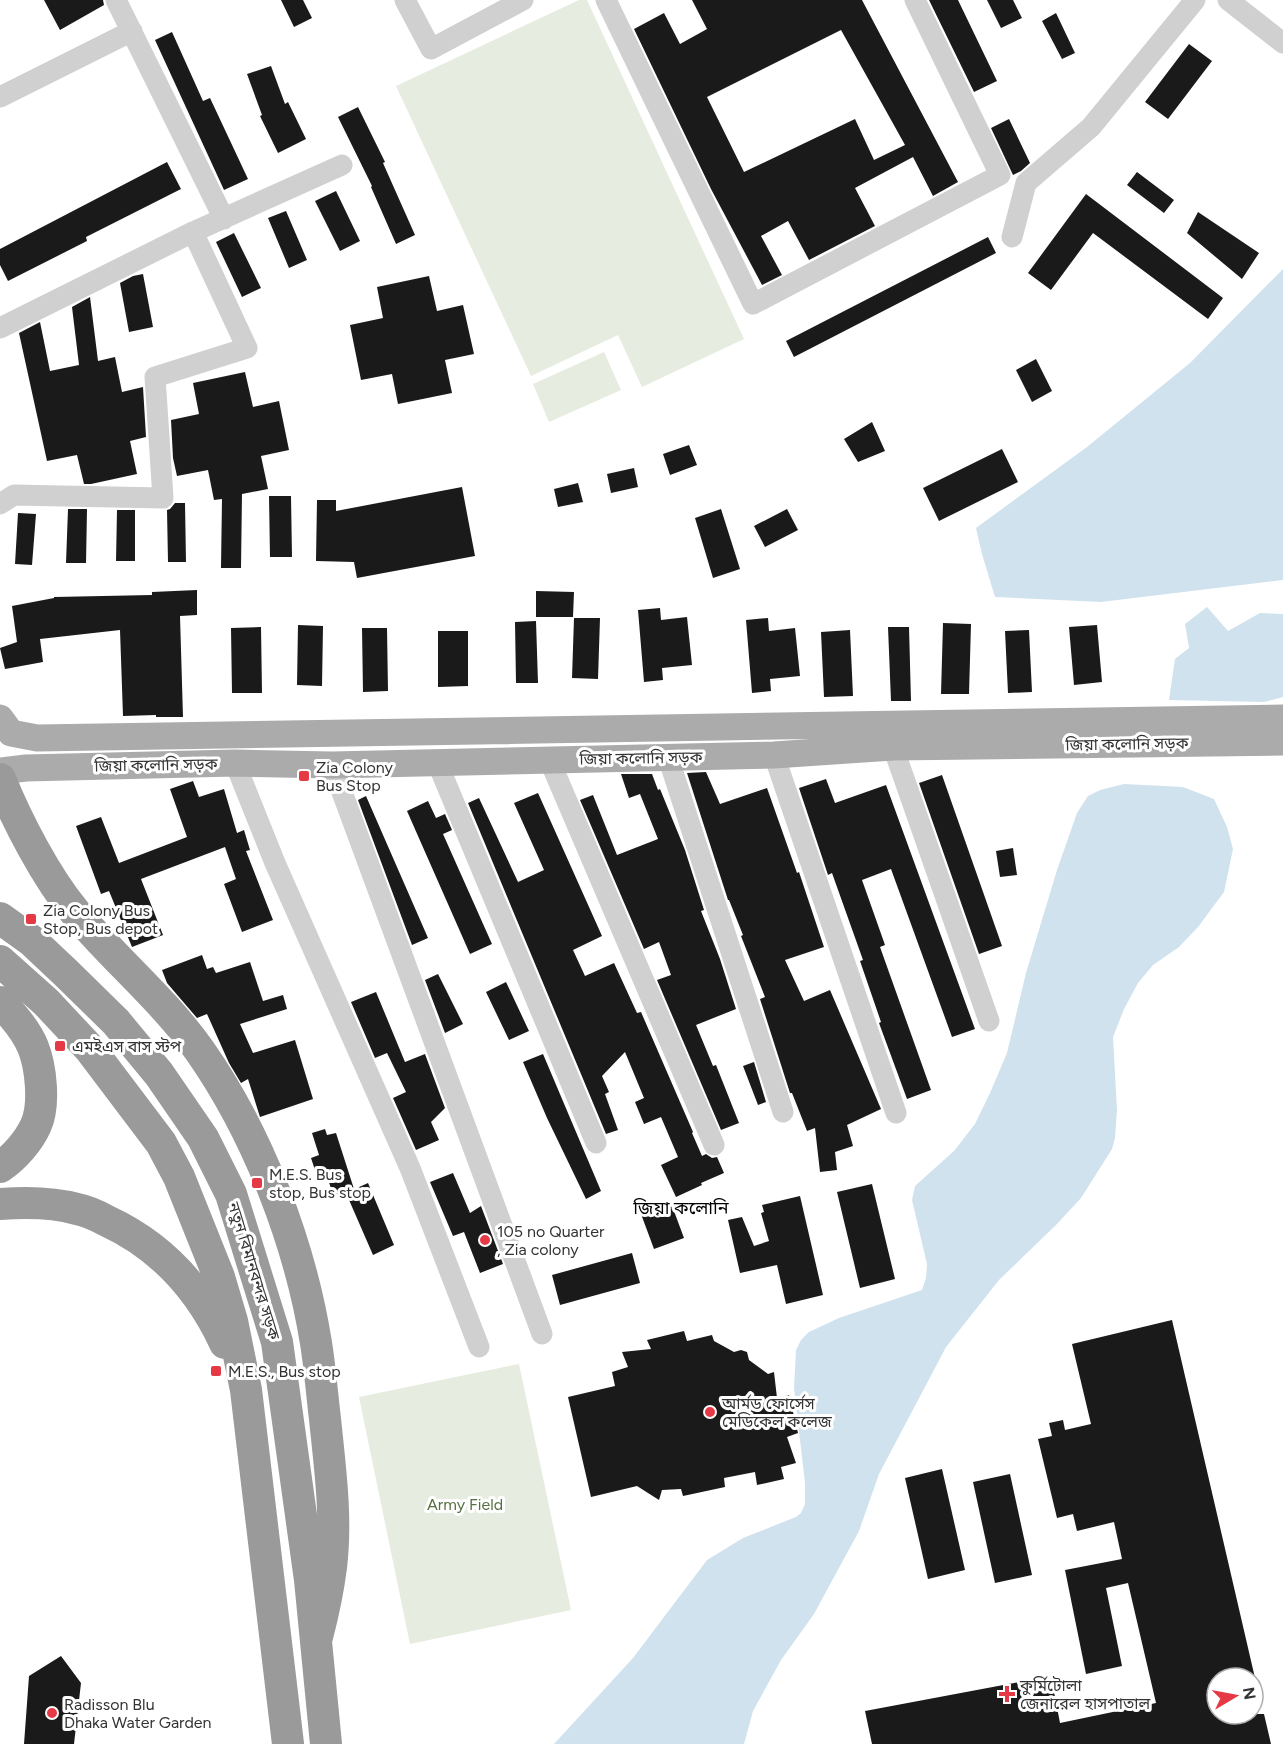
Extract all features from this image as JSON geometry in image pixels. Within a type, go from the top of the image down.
[{"type":"highway","points":[[0,779],[9,801],[52,880],[75,911],[160,1002],[199,1049],[229,1095],[270,1181],[301,1274],[316,1342],[331,1475],[333,1524],[331,1566],[317,1638]]},
{"type":"highway","name":"নতুন বিমানবন্দর সড়ক","points":[[0,918],[32,941],[116,1022],[159,1074],[203,1138],[231,1194],[277,1342],[317,1638],[326,1744]]},
{"type":"highway","points":[[0,961],[46,1002],[90,1049],[161,1143],[179,1177],[219,1277],[232,1321],[246,1390],[288,1744]]},
{"type":"highway","points":[[0,1002],[21,1026],[32,1045],[37,1061],[41,1103],[36,1125],[10,1161],[0,1167]]},
{"type":"highway","points":[[0,1204],[47,1203],[79,1209],[104,1219],[141,1239],[158,1252],[191,1286],[206,1307],[246,1390]]},
{"type":"main road","name":"জিয়া কলোনি সড়ক","points":[[12,730],[1283,718]]},
{"type":"main road","name":"জিয়া কলোনি সড়ক","points":[[0,771],[26,768],[235,763],[332,765],[774,755],[893,747],[1283,742]]},
{"type":"main road","points":[[0,902],[32,941]]},
{"type":"street","points":[[116,0],[224,219]]},
{"type":"street","points":[[405,0],[431,49],[523,0]]},
{"type":"street","points":[[606,0],[753,304],[1000,175],[915,0]]},
{"type":"street","points":[[1012,237],[1026,183],[1091,127],[1195,0]]},
{"type":"street","points":[[1228,0],[1283,43]]},
{"type":"street","points":[[0,97],[132,31]]},
{"type":"street","points":[[0,328],[193,232],[342,165]]},
{"type":"street","points":[[0,504],[14,495],[163,498],[155,376],[247,348],[193,232]]},
{"type":"street","points":[[893,747],[988,1021]]},
{"type":"street","points":[[774,755],[896,1113]]},
{"type":"street","points":[[668,757],[783,1112]]},
{"type":"street","points":[[549,759],[714,1145]]},
{"type":"street","points":[[437,762],[596,1143]]},
{"type":"street","points":[[235,763],[275,862],[410,1168],[479,1347]]},
{"type":"street","points":[[332,765],[542,1334]]},
{"type":"green space","points":[[579,0],[587,0],[744,339],[642,387],[618,335],[531,376],[396,86]]},
{"type":"green space","points":[[604,352],[621,390],[549,422],[533,384]]},
{"type":"green space","name":"Army Field","points":[[519,1364],[571,1610],[410,1644],[359,1397]]},
{"type":"water","points":[[1283,269],[1283,580],[1101,602],[995,597],[976,528],[1087,447],[1190,363]]},
{"type":"water","points":[[1207,607],[1228,631],[1260,613],[1283,614],[1283,697],[1264,702],[1169,700],[1175,659],[1189,648],[1185,624]]},
{"type":"water","points":[[1124,784],[1183,787],[1214,799],[1227,827],[1233,849],[1224,892],[1198,927],[1179,947],[1153,965],[1138,983],[1124,1009],[1113,1037],[1117,1110],[1112,1149],[1081,1198],[999,1280],[946,1347],[879,1474],[859,1531],[814,1614],[781,1660],[753,1711],[744,1744],[554,1744],[633,1658],[707,1560],[743,1538],[801,1513],[805,1504],[805,1483],[794,1388],[796,1350],[801,1340],[809,1332],[839,1318],[922,1290],[927,1264],[912,1200],[915,1186],[954,1151],[975,1124],[990,1093],[1007,1053],[1026,973],[1077,813],[1088,796],[1100,790]]},
{"type":"building","points":[[44,0],[103,0],[104,5],[60,30]]},
{"type":"building","points":[[281,0],[303,0],[312,18],[294,27]]},
{"type":"building","points":[[692,0],[862,0],[958,182],[933,196],[913,157],[855,188],[875,226],[809,260],[788,221],[761,236],[782,275],[762,285],[711,189],[634,29],[664,13],[680,44],[707,29]],"holes":[[[841,30],[905,145],[874,160],[855,119],[744,172],[707,97]]]},
{"type":"building","points":[[929,0],[958,0],[997,81],[974,92]]},
{"type":"building","points":[[987,0],[1013,0],[1022,18],[1001,28]]},
{"type":"building","points":[[1056,13],[1075,53],[1062,59],[1042,21]]},
{"type":"building","points":[[172,32],[203,101],[210,98],[248,179],[224,190],[155,40]]},
{"type":"building","points":[[1189,44],[1212,61],[1168,119],[1145,102]]},
{"type":"building","points":[[271,66],[285,104],[288,102],[306,139],[278,153],[260,116],[262,115],[247,74]]},
{"type":"building","points":[[358,107],[385,162],[383,163],[415,235],[396,244],[372,186],[338,117]]},
{"type":"building","points":[[1009,119],[1030,163],[1013,175],[991,128]]},
{"type":"building","points":[[167,162],[181,189],[86,237],[87,241],[8,281],[0,265],[0,249]]},
{"type":"building","points":[[1137,172],[1174,200],[1164,213],[1127,185]]},
{"type":"building","points":[[336,191],[360,241],[340,251],[315,201]]},
{"type":"building","points":[[1086,194],[1223,298],[1208,319],[1093,233],[1051,290],[1028,273]]},
{"type":"building","points":[[286,211],[307,260],[289,268],[268,218]]},
{"type":"building","points":[[1198,212],[1259,253],[1242,279],[1187,233]]},
{"type":"building","points":[[234,233],[261,288],[242,297],[216,242]]},
{"type":"building","points":[[988,237],[996,253],[794,357],[786,341]]},
{"type":"building","points":[[143,274],[153,327],[129,332],[120,283]]},
{"type":"building","points":[[429,276],[437,311],[463,305],[474,354],[445,360],[452,393],[398,404],[392,374],[361,380],[350,325],[383,318],[377,287]]},
{"type":"building","points":[[90,297],[98,361],[115,357],[122,392],[143,387],[146,437],[130,441],[137,474],[84,484],[77,455],[47,461],[19,333],[40,322],[50,371],[79,365],[72,307]]},
{"type":"building","points":[[1036,359],[1052,391],[1032,402],[1016,370]]},
{"type":"building","points":[[245,372],[253,407],[279,401],[289,450],[261,456],[268,489],[242,494],[241,568],[221,568],[222,499],[214,500],[208,470],[177,476],[173,458],[171,420],[199,414],[193,383]]},
{"type":"building","points":[[872,422],[885,451],[858,462],[844,439]]},
{"type":"building","points":[[689,445],[697,465],[670,475],[663,454]]},
{"type":"building","points":[[1002,449],[1018,482],[939,521],[923,488]]},
{"type":"building","points":[[634,468],[638,487],[611,493],[607,474]]},
{"type":"building","points":[[578,483],[583,502],[558,507],[554,489]]},
{"type":"building","points":[[462,487],[475,556],[357,578],[354,562],[316,561],[317,500],[336,500],[336,511]]},
{"type":"building","points":[[269,496],[291,496],[292,557],[270,557]]},
{"type":"building","points":[[175,503],[185,503],[186,562],[168,562],[167,510]]},
{"type":"building","points":[[68,509],[87,509],[86,563],[66,563]]},
{"type":"building","points":[[721,509],[740,569],[713,578],[695,518]]},
{"type":"building","points":[[787,509],[798,530],[765,547],[754,526]]},
{"type":"building","points":[[117,510],[135,510],[135,561],[116,561]]},
{"type":"building","points":[[18,513],[36,514],[32,565],[15,564]]},
{"type":"building","points":[[197,590],[197,615],[180,616],[183,717],[123,716],[120,630],[40,639],[43,662],[5,669],[0,648],[17,642],[12,606],[54,597],[152,595],[152,592]]},
{"type":"building","points":[[536,591],[574,592],[573,617],[536,617]]},
{"type":"building","points":[[660,608],[661,620],[687,617],[692,665],[662,668],[663,680],[644,682],[638,610]]},
{"type":"building","points":[[574,618],[600,618],[598,679],[572,678]]},
{"type":"building","points":[[768,618],[769,631],[795,628],[800,676],[770,679],[771,691],[752,693],[746,620]]},
{"type":"building","points":[[536,621],[538,683],[516,683],[515,622]]},
{"type":"building","points":[[943,623],[971,624],[969,694],[941,694]]},
{"type":"building","points":[[298,625],[323,626],[322,686],[297,685]]},
{"type":"building","points":[[1097,625],[1102,682],[1074,685],[1069,627]]},
{"type":"building","points":[[261,627],[262,693],[232,693],[231,628]]},
{"type":"building","points":[[888,627],[909,627],[911,701],[891,701]]},
{"type":"building","points":[[362,628],[387,628],[388,691],[363,692]]},
{"type":"building","points":[[850,630],[853,696],[824,697],[821,632]]},
{"type":"building","points":[[1029,630],[1032,692],[1008,693],[1005,631]]},
{"type":"building","points":[[438,631],[468,631],[468,686],[438,687]]},
{"type":"building","points":[[706,772],[720,804],[767,788],[824,947],[785,960],[804,1001],[830,990],[881,1109],[847,1125],[853,1146],[835,1152],[837,1170],[820,1172],[815,1128],[807,1131],[792,1093],[790,1093],[760,999],[765,997],[728,900],[687,773]]},
{"type":"building","points":[[621,774],[652,774],[658,790],[660,789],[685,850],[704,910],[701,911],[736,1009],[696,1025],[713,1066],[716,1065],[739,1123],[721,1130],[657,980],[671,975],[659,942],[644,949],[580,800],[593,795],[617,855],[658,839],[640,794],[629,798]]},
{"type":"building","points":[[942,775],[1002,946],[979,954],[919,783]]},
{"type":"building","points":[[826,779],[835,803],[886,785],[975,1029],[952,1037],[891,869],[862,880],[885,945],[880,947],[931,1090],[907,1099],[879,1023],[881,1022],[860,961],[863,960],[832,873],[828,875],[799,788]]},
{"type":"building","points":[[193,781],[199,797],[224,789],[237,833],[244,830],[250,850],[246,851],[273,920],[242,932],[224,884],[236,879],[225,847],[141,879],[163,935],[132,947],[109,891],[101,894],[76,826],[101,817],[119,863],[187,837],[170,789]]},
{"type":"building","points":[[538,793],[602,936],[573,950],[585,976],[614,963],[637,1013],[641,1012],[702,1156],[706,1154],[712,1158],[717,1157],[724,1173],[676,1197],[661,1165],[678,1157],[661,1117],[644,1124],[635,1102],[644,1098],[625,1052],[602,1076],[609,1092],[605,1094],[618,1130],[606,1134],[468,803],[479,798],[518,882],[544,870],[514,803]]},
{"type":"building","points":[[366,796],[428,938],[412,945],[358,800]]},
{"type":"building","points":[[428,801],[436,818],[445,814],[452,830],[443,834],[492,944],[470,954],[407,811]]},
{"type":"building","points":[[1013,848],[1017,875],[1000,877],[996,851]]},
{"type":"building","points":[[202,955],[207,969],[213,967],[216,973],[250,962],[263,1001],[283,995],[287,1009],[240,1024],[253,1053],[295,1040],[313,1099],[260,1117],[248,1079],[241,1083],[229,1063],[207,1014],[197,1018],[167,983],[162,970]]},
{"type":"building","points":[[438,974],[463,1024],[445,1033],[425,980]]},
{"type":"building","points":[[506,982],[529,1031],[509,1040],[486,992]]},
{"type":"building","points":[[376,992],[405,1062],[425,1054],[445,1108],[431,1122],[439,1140],[416,1150],[393,1098],[406,1092],[387,1053],[375,1058],[351,1002]]},
{"type":"building","points":[[543,1054],[601,1191],[586,1199],[523,1062]]},
{"type":"building","points":[[754,1062],[766,1102],[758,1105],[743,1066]]},
{"type":"building","points":[[325,1129],[327,1135],[336,1133],[354,1189],[333,1195],[328,1179],[319,1182],[311,1158],[319,1155],[312,1133]]},
{"type":"building","points":[[453,1173],[470,1213],[481,1206],[503,1264],[480,1273],[464,1232],[453,1236],[430,1182]]},
{"type":"building","points":[[368,1183],[394,1245],[373,1255],[346,1193]]},
{"type":"building","points":[[872,1184],[895,1279],[860,1288],[837,1192]]},
{"type":"building","points":[[800,1196],[823,1295],[786,1304],[777,1265],[740,1273],[728,1220],[742,1217],[754,1246],[769,1241],[761,1213],[764,1212],[762,1205]]},
{"type":"building","points":[[671,1203],[684,1238],[654,1249],[641,1214]]},
{"type":"building","points":[[632,1253],[640,1283],[560,1305],[552,1275]]},
{"type":"building","points":[[1172,1320],[1252,1666],[1205,1666],[1205,1726],[1265,1726],[1265,1718],[1271,1744],[872,1744],[865,1711],[1051,1676],[1060,1723],[1156,1703],[1128,1583],[1106,1588],[1122,1666],[1086,1674],[1065,1570],[1122,1559],[1114,1522],[1077,1531],[1073,1514],[1057,1518],[1038,1439],[1052,1436],[1049,1423],[1063,1420],[1065,1430],[1091,1424],[1072,1344]]},
{"type":"building","name":"আর্মড ফোর্সেস মেডিকেল কলেজ","points":[[684,1331],[687,1341],[712,1335],[714,1341],[734,1352],[741,1350],[747,1352],[749,1360],[768,1374],[774,1372],[777,1398],[789,1395],[798,1433],[787,1437],[796,1463],[781,1467],[784,1479],[757,1485],[755,1472],[724,1478],[725,1487],[683,1496],[681,1489],[662,1490],[659,1500],[637,1486],[591,1497],[568,1397],[615,1386],[612,1372],[628,1367],[622,1352],[651,1349],[647,1340]]},
{"type":"building","points":[[942,1469],[965,1570],[928,1579],[905,1478]]},
{"type":"building","points":[[1010,1474],[1032,1575],[995,1583],[973,1482]]},
{"type":"building","name":"Radisson Blu Dhaka Water Garden","points":[[61,1656],[81,1683],[74,1744],[24,1744],[29,1676]]},
{"type":"place","name":"Zia Colony Bus Stop","points":[[304,776]]},
{"type":"place","name":"Zia Colony Bus Stop, Bus depot","points":[[31,919]]},
{"type":"place","name":"এমইএস বাস স্টপ","points":[[60,1046]]},
{"type":"place","name":"M.E.S. Bus stop, Bus stop","points":[[257,1183]]},
{"type":"place","name":"105 no Quarter , Zia colony","points":[[485,1240]]},
{"type":"place","name":"M.E.S., Bus stop","points":[[216,1371]]},
{"type":"place","name":"আর্মড ফোর্সেস মেডিকেল কলেজ","points":[[710,1412]]},
{"type":"place","name":"কুর্মিটোলা জেনারেল হাসপাতাল","points":[[1007,1694]]},
{"type":"place","name":"Radisson Blu Dhaka Water Garden","points":[[52,1713]]},
{"type":"district","name":"জিয়া কলোনি","points":[[681,1208]]}]
